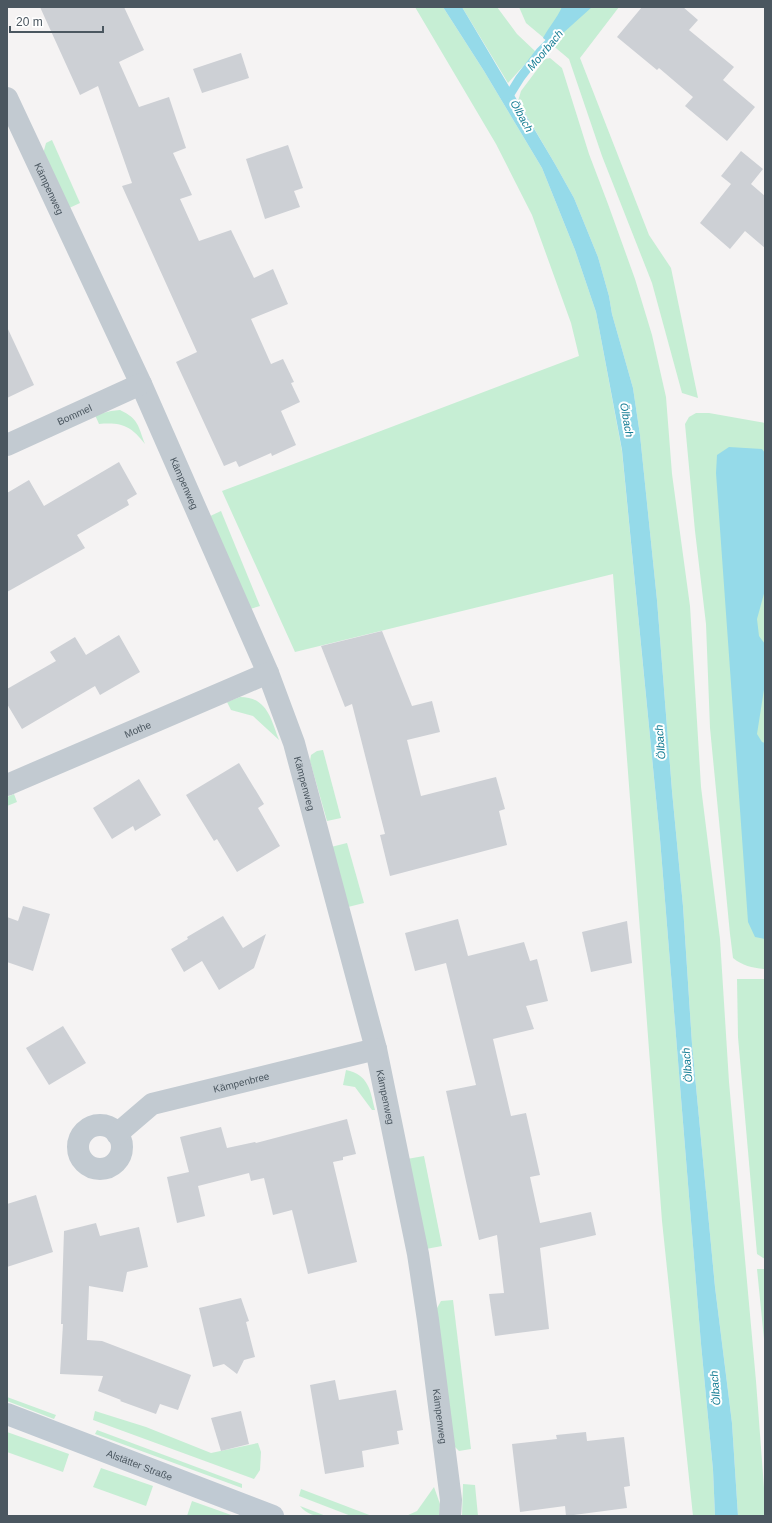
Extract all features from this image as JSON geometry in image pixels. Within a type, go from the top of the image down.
[{"type":"street","name":"Kämpenweg","points":[[7,98],[141,384],[268,673],[294,743],[376,1049],[418,1254],[451,1500],[450,1516]]},
{"type":"street","name":"Bommel","points":[[7,445],[141,384]]},
{"type":"street","name":"Mothe","points":[[7,785],[268,673]]},
{"type":"street","name":"Kämpenbree","points":[[117,1134],[152,1104],[376,1049]]},
{"type":"street","name":"Alstätter Straße","points":[[7,1414],[272,1516]]},
{"type":"green space","points":[[415,7],[443,7],[484,71],[542,168],[575,250],[596,312],[622,451],[660,839],[701,1344],[713,1470],[715,1516],[693,1516],[662,1221],[613,574],[295,652],[222,491],[579,356],[571,323],[532,215],[496,144]]},
{"type":"green space","points":[[462,7],[497,7],[517,34],[536,52],[508,83]]},
{"type":"green space","points":[[519,7],[619,7],[580,58],[649,235],[671,268],[698,398],[682,393],[652,283],[602,156],[569,59],[526,23]]},
{"type":"green space","points":[[550,58],[562,68],[589,154],[635,279],[652,335],[666,397],[672,474],[690,606],[701,787],[720,939],[729,1082],[756,1381],[764,1488],[764,1516],[738,1516],[732,1423],[715,1287],[692,1044],[683,906],[672,791],[657,600],[640,435],[633,388],[598,257],[574,198],[518,101],[521,91],[545,59]]},
{"type":"green space","points":[[52,140],[80,203],[67,209],[43,154],[46,143]]},
{"type":"green space","points":[[120,410],[131,417],[137,424],[145,444],[135,433],[125,426],[99,424],[95,415]]},
{"type":"green space","points":[[696,413],[709,413],[765,423],[765,969],[748,966],[733,958],[730,934],[710,728],[706,624],[695,531],[685,424],[689,417]]},
{"type":"green space","points":[[221,511],[260,606],[247,610],[206,518]]},
{"type":"green space","points":[[240,697],[249,698],[262,705],[270,717],[279,740],[253,716],[231,710],[227,702]]},
{"type":"green space","points":[[323,750],[341,818],[327,821],[310,761],[311,755],[317,751]]},
{"type":"green space","points":[[14,794],[17,802],[7,806],[7,797]]},
{"type":"green space","points":[[347,843],[364,903],[348,907],[331,847]]},
{"type":"green space","points":[[737,979],[765,979],[765,1259],[757,1254],[738,1037]]},
{"type":"green space","points":[[346,1070],[354,1072],[360,1076],[367,1084],[375,1110],[372,1110],[355,1087],[343,1085]]},
{"type":"green space","points":[[424,1156],[442,1246],[426,1249],[407,1159]]},
{"type":"green space","points":[[757,1269],[765,1269],[765,1349]]},
{"type":"green space","points":[[453,1300],[471,1449],[459,1451],[454,1446],[436,1310],[441,1301]]},
{"type":"green space","points":[[7,1397],[56,1415],[54,1419],[7,1401]]},
{"type":"green space","points":[[95,1411],[146,1427],[211,1453],[258,1443],[261,1452],[260,1470],[254,1479],[93,1420]]},
{"type":"green space","points":[[97,1430],[242,1484],[242,1488],[95,1434]]},
{"type":"green space","points":[[7,1432],[69,1454],[63,1472],[7,1452]]},
{"type":"green space","points":[[101,1468],[153,1486],[146,1506],[93,1487]]},
{"type":"green space","points":[[463,1484],[475,1485],[478,1516],[462,1516]]},
{"type":"green space","points":[[434,1487],[440,1504],[439,1516],[406,1516],[417,1511]]},
{"type":"green space","points":[[301,1489],[372,1516],[351,1516],[299,1496]]},
{"type":"green space","points":[[192,1501],[234,1516],[187,1516]]},
{"type":"green space","points":[[300,1506],[326,1516],[312,1514],[305,1511]]},
{"type":"water","name":"Ölbach","points":[[443,7],[462,7],[574,198],[598,257],[633,388],[640,435],[657,600],[672,791],[683,906],[692,1044],[715,1287],[732,1423],[738,1516],[715,1516],[713,1470],[701,1344],[660,839],[622,450],[596,312],[575,250],[542,168],[484,71]]},
{"type":"water","points":[[562,7],[592,7],[562,34],[555,47],[543,38]]},
{"type":"water","points":[[729,447],[762,449],[765,453],[765,590],[757,619],[759,636],[765,644],[765,683],[757,734],[762,742],[765,743],[765,939],[755,937],[748,922],[716,473],[717,455]]},
{"type":"building","points":[[40,7],[124,7],[144,50],[119,62],[139,107],[169,97],[186,148],[173,153],[192,195],[180,199],[199,241],[231,230],[254,278],[273,269],[288,304],[251,319],[271,364],[283,359],[294,382],[291,383],[300,402],[281,411],[296,445],[272,456],[271,453],[239,467],[236,461],[224,466],[176,362],[197,352],[122,186],[132,183],[98,86],[80,95]]},
{"type":"building","points":[[642,7],[683,7],[698,20],[689,30],[734,67],[723,80],[755,107],[727,141],[685,106],[693,97],[659,68],[657,70],[617,37]]},
{"type":"building","points":[[241,53],[249,78],[202,93],[193,69]]},
{"type":"building","points":[[288,145],[303,188],[294,191],[300,207],[265,219],[246,159]]},
{"type":"building","points":[[741,151],[763,169],[751,184],[765,196],[765,248],[745,231],[730,249],[700,223],[731,184],[721,176]]},
{"type":"building","points":[[7,327],[34,385],[7,398]]},
{"type":"building","points":[[119,462],[137,494],[127,500],[129,505],[77,535],[85,548],[7,592],[7,493],[29,480],[44,506]]},
{"type":"building","points":[[382,631],[412,706],[432,701],[440,732],[407,740],[421,796],[496,777],[505,809],[499,811],[507,845],[390,876],[380,835],[385,834],[352,704],[345,707],[321,646]]},
{"type":"building","points":[[119,635],[140,672],[100,695],[95,686],[22,729],[7,704],[7,689],[56,661],[50,652],[75,637],[86,655]]},
{"type":"building","points":[[239,763],[264,804],[258,808],[280,846],[237,872],[217,839],[214,841],[186,795]]},
{"type":"building","points":[[139,779],[161,815],[135,831],[133,826],[112,839],[93,808]]},
{"type":"building","points":[[23,906],[50,914],[33,971],[7,962],[7,917],[18,921]]},
{"type":"building","points":[[223,916],[243,948],[266,934],[254,968],[219,990],[202,961],[184,972],[171,949],[188,939],[187,937]]},
{"type":"building","points":[[458,919],[468,956],[524,942],[530,961],[537,959],[548,1001],[526,1006],[534,1029],[493,1039],[511,1116],[526,1113],[540,1175],[530,1177],[540,1223],[591,1212],[596,1235],[540,1248],[549,1329],[495,1336],[489,1294],[504,1293],[497,1235],[479,1240],[446,1091],[476,1085],[446,963],[415,971],[405,933]]},
{"type":"building","points":[[627,921],[632,963],[591,972],[582,932]]},
{"type":"building","points":[[63,1026],[86,1063],[49,1085],[26,1048]]},
{"type":"building","points":[[347,1119],[356,1154],[343,1157],[343,1160],[333,1162],[357,1262],[308,1274],[292,1210],[273,1215],[264,1178],[251,1181],[249,1173],[198,1186],[205,1216],[177,1223],[167,1177],[189,1172],[180,1137],[221,1127],[227,1148],[256,1143]]},
{"type":"building","points":[[36,1195],[53,1252],[7,1267],[7,1204]]},
{"type":"building","points":[[96,1223],[100,1236],[139,1227],[148,1267],[127,1272],[123,1292],[89,1286],[87,1340],[102,1341],[191,1375],[178,1410],[160,1404],[156,1414],[120,1401],[121,1400],[98,1391],[103,1376],[60,1374],[63,1324],[61,1324],[64,1231]]},
{"type":"building","points":[[241,1298],[249,1321],[246,1322],[255,1357],[244,1360],[237,1374],[224,1364],[213,1367],[199,1308]]},
{"type":"building","points":[[335,1380],[339,1400],[396,1390],[403,1430],[397,1431],[399,1444],[362,1451],[364,1467],[325,1474],[310,1385]]},
{"type":"building","points":[[241,1411],[249,1444],[221,1451],[211,1418]]},
{"type":"building","points":[[586,1432],[587,1441],[624,1437],[630,1486],[624,1487],[627,1508],[566,1516],[565,1506],[520,1512],[512,1444],[557,1439],[556,1435]]},
{"type":"waterway","name":"Moorbach","points":[[510,94],[540,52],[557,35]]}]
